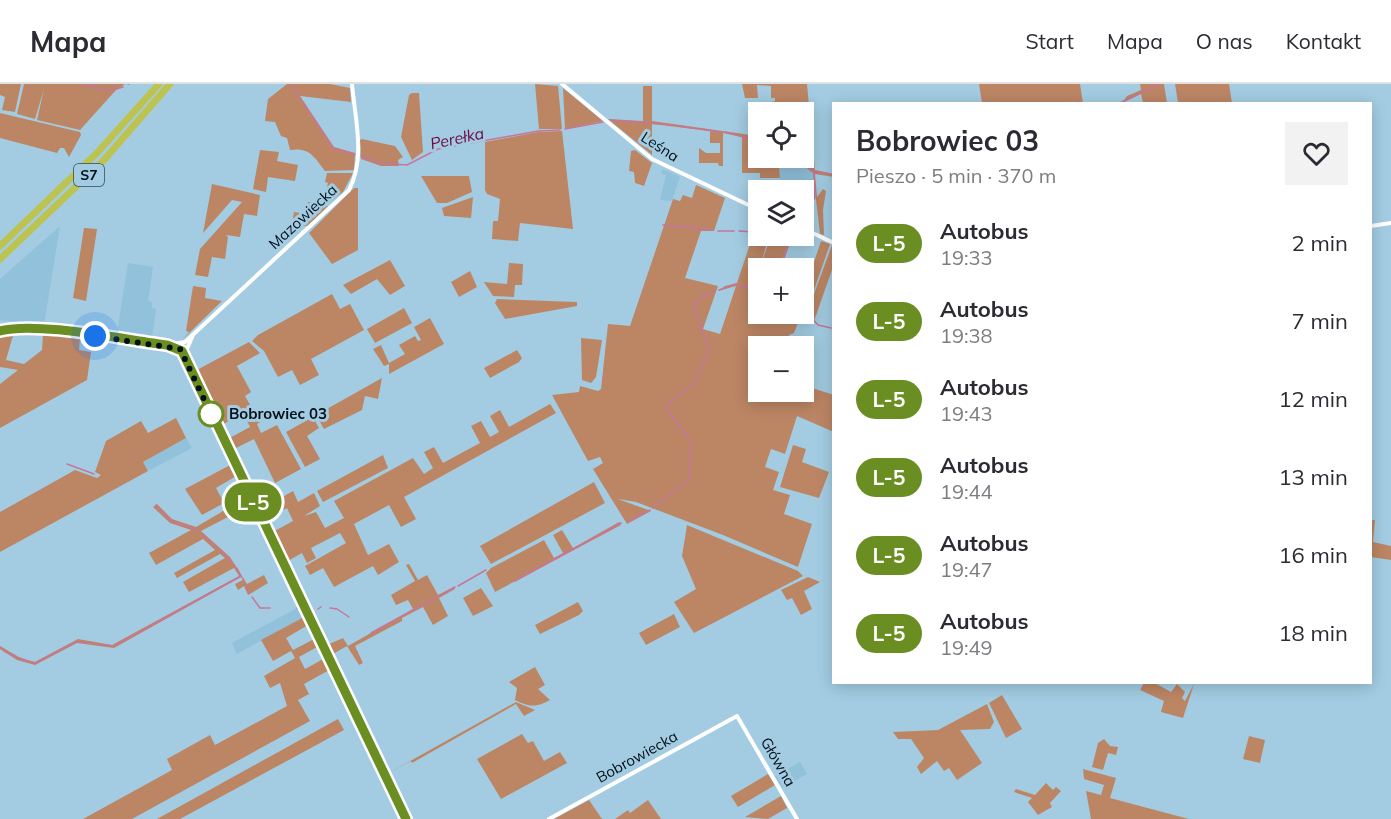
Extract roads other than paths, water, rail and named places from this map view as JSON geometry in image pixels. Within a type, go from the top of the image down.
[{"type":"highway","name":"S7","points":[[0,246],[91,159],[159,84]]},
{"type":"highway","name":"S7","points":[[0,259],[99,166],[170,84]]},
{"type":"street","name":"Mazowiecka","points":[[184,347],[193,334],[349,190],[356,174],[358,156],[352,84]]},
{"type":"street","name":"Leśna","points":[[562,84],[652,159],[748,205]]},
{"type":"street","points":[[1372,226],[1391,223]]},
{"type":"street","points":[[814,234],[832,242]]},
{"type":"street","points":[[0,331],[22,327],[184,347],[186,363],[406,819]]},
{"type":"street","name":"Bobrowiecka","points":[[549,819],[737,716]]},
{"type":"street","name":"Główna","points":[[737,716],[797,819]]},
{"type":"waterway","points":[[82,84],[110,91],[123,87]]},
{"type":"waterway","name":"Perełka","points":[[291,84],[333,148],[355,154]]},
{"type":"waterway","name":"Perełka","points":[[1122,102],[1159,84]]},
{"type":"waterway","name":"Perełka","points":[[610,120],[674,125]]},
{"type":"waterway","name":"Perełka","points":[[565,129],[603,122]]},
{"type":"waterway","name":"Perełka","points":[[678,126],[720,132]]},
{"type":"waterway","name":"Perełka","points":[[361,156],[379,163],[407,165],[438,149],[538,131],[560,130]]},
{"type":"waterway","name":"Perełka","points":[[725,132],[748,138]]},
{"type":"waterway","name":"Perełka","points":[[809,168],[832,175]]},
{"type":"waterway","points":[[814,199],[814,174],[816,173]]},
{"type":"waterway","points":[[663,225],[713,230]]},
{"type":"waterway","points":[[718,231],[734,231]]},
{"type":"waterway","points":[[739,231],[748,232]]},
{"type":"waterway","points":[[784,258],[788,246]]},
{"type":"waterway","points":[[719,290],[734,285],[748,287]]},
{"type":"waterway","points":[[689,439],[666,405],[694,384],[709,351],[694,304],[701,297],[715,292]]},
{"type":"waterway","points":[[814,321],[818,325],[831,328]]},
{"type":"waterway","points":[[653,508],[689,480],[691,442]]},
{"type":"waterway","points":[[67,464],[94,474]]},
{"type":"waterway","points":[[156,505],[172,521],[199,531]]},
{"type":"waterway","points":[[628,521],[650,510]]},
{"type":"waterway","points":[[515,581],[621,523]]},
{"type":"waterway","points":[[202,534],[216,547]]},
{"type":"waterway","points":[[219,549],[235,566]]},
{"type":"waterway","points":[[97,644],[114,646],[241,576],[237,568]]},
{"type":"waterway","points":[[458,586],[486,570]]},
{"type":"waterway","points":[[246,587],[250,593]]},
{"type":"waterway","points":[[371,633],[455,587]]},
{"type":"waterway","points":[[252,597],[260,608],[270,608]]},
{"type":"waterway","points":[[330,608],[337,609],[349,617]]},
{"type":"waterway","points":[[19,658],[35,663],[75,642],[93,643]]},
{"type":"waterway","points":[[4,651],[16,657]]},
{"type":"place","name":"Bobrowiec 03","points":[[211,414]]}]
